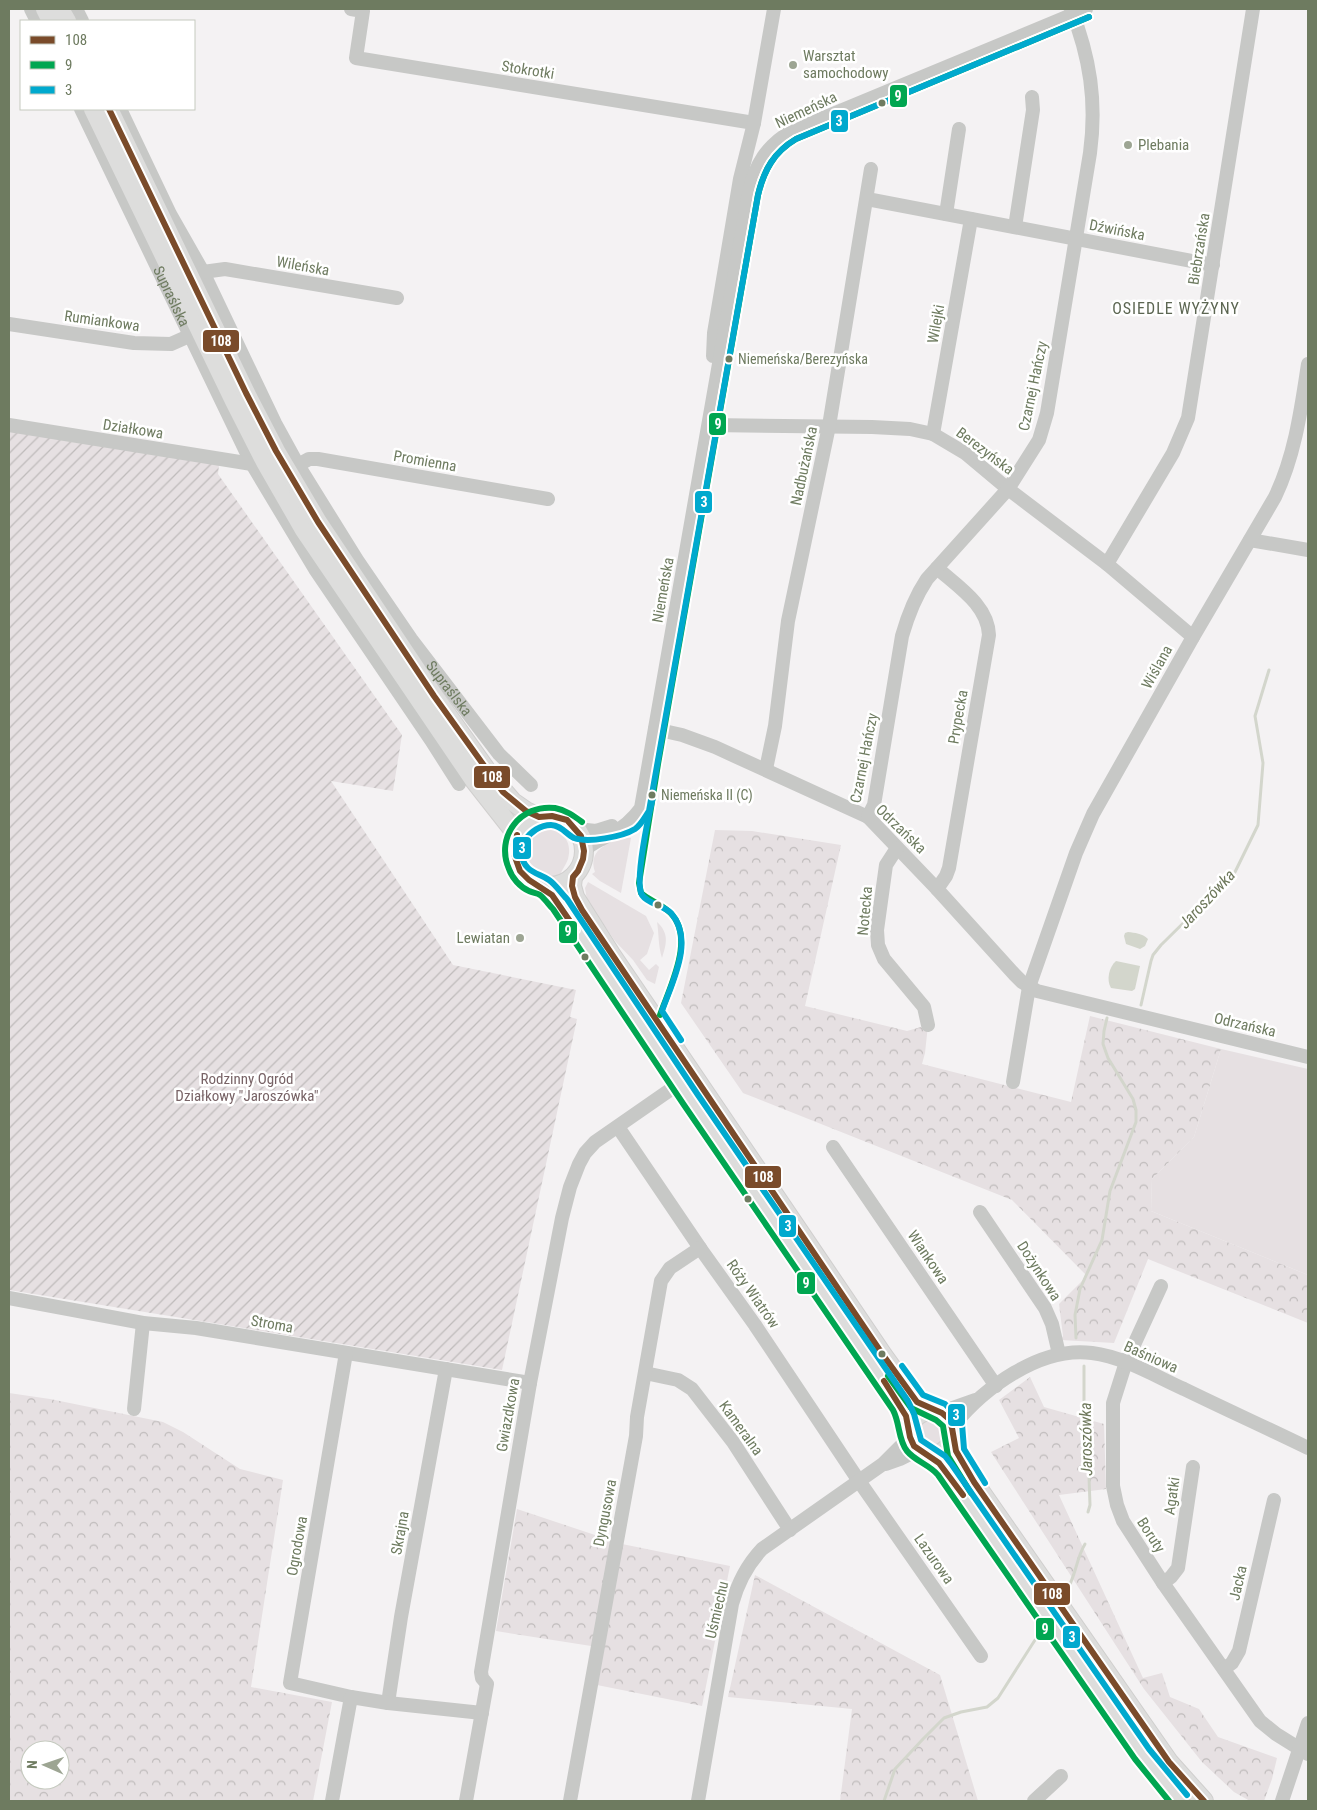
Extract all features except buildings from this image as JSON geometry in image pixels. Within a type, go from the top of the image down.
[{"type":"main road","points":[[44,9],[50,20]]},
{"type":"main road","points":[[60,9],[66,20]]},
{"type":"main road","points":[[93,110],[234,401],[304,530],[473,779],[517,835]]},
{"type":"main road","points":[[109,110],[246,394],[276,451],[318,522],[434,696],[490,775],[513,802],[539,817]]},
{"type":"main road","points":[[1180,1801],[1142,1754],[945,1470],[916,1443],[901,1406],[560,904],[543,886],[527,879],[519,871],[514,861],[513,853],[517,835],[529,822],[539,817],[559,817],[566,820],[581,836],[584,851],[581,866],[574,877],[572,886],[575,897],[611,954],[883,1355],[918,1402],[946,1416],[953,1431],[955,1447],[960,1459],[974,1482],[1163,1754],[1204,1801]]},
{"type":"main road","points":[[543,886],[560,885],[574,877]]},
{"type":"main road","points":[[916,1443],[915,1418],[923,1412],[937,1411]]},
{"type":"main road","points":[[916,1443],[937,1454],[946,1450],[953,1431]]},
{"type":"street","name":"Stokrotki","points":[[351,9],[364,11],[356,58],[754,123]]},
{"type":"street","name":"Niemeńska","points":[[721,358],[713,357],[714,333],[740,179],[754,123],[774,9]]},
{"type":"street","name":"Biebrzańska","points":[[1107,564],[1173,453],[1188,418],[1253,9]]},
{"type":"street","name":"Niemeńska","points":[[584,851],[590,844],[613,834],[628,823],[641,808],[750,185],[760,160],[772,145],[792,131],[1077,11]]},
{"type":"street","name":"Czarnej Hańczy","points":[[868,817],[874,805],[902,636],[917,594],[927,579],[1008,489],[1039,440],[1047,413],[1090,153],[1094,111],[1093,92],[1077,11]]},
{"type":"street","points":[[1015,227],[1033,110],[1032,97]]},
{"type":"street","name":"Supraślska","points":[[80,110],[252,464],[315,569],[459,784]]},
{"type":"street","name":"Supraślska","points":[[120,110],[170,214],[203,272],[275,423],[298,465],[357,560],[411,638],[499,754],[531,785]]},
{"type":"street","points":[[946,214],[959,129]]},
{"type":"street","name":"Nadbużańska","points":[[766,769],[775,726],[788,621],[829,426],[871,169]]},
{"type":"street","name":"Dźwińska","points":[[867,199],[1213,265]]},
{"type":"street","name":"Wilejki","points":[[933,434],[971,219]]},
{"type":"street","name":"Wileńska","points":[[203,272],[225,269],[397,298]]},
{"type":"street","name":"Rumiankowa","points":[[9,324],[134,343],[171,344],[189,336]]},
{"type":"street","name":"Wiślana","points":[[1029,987],[1076,853],[1093,814],[1285,476],[1296,439],[1308,364]]},
{"type":"street","name":"Działkowa","points":[[9,425],[252,464]]},
{"type":"street","name":"Berezyńska","points":[[708,425],[910,429],[933,434],[965,452],[1008,489],[1107,564],[1193,637]]},
{"type":"street","name":"Promienna","points":[[298,465],[309,459],[318,459],[548,498]]},
{"type":"street","points":[[1250,540],[1308,550]]},
{"type":"street","name":"Prypecka","points":[[937,568],[980,608],[986,618],[989,635],[949,868],[937,889]]},
{"type":"street","name":"Odrzańska","points":[[656,729],[694,739],[766,769],[868,817],[1015,975],[1029,987],[1048,995],[1308,1057]]},
{"type":"street","points":[[576,829],[596,831],[628,823]]},
{"type":"street","name":"Notecka","points":[[897,848],[886,865],[877,930],[878,945],[884,959],[924,1007],[928,1025]]},
{"type":"street","points":[[1013,1082],[1029,987]]},
{"type":"street","name":"Gwiazdkowa","points":[[466,1801],[487,1684],[482,1678],[481,1672],[530,1383],[562,1218],[570,1187],[585,1153],[595,1142],[680,1083]]},
{"type":"street","name":"Róży Wiatrów","points":[[618,1127],[860,1481]]},
{"type":"street","name":"Wiankowa","points":[[833,1147],[996,1386]]},
{"type":"street","name":"Dożynkowa","points":[[980,1212],[1045,1308],[1052,1324],[1059,1354]]},
{"type":"street","name":"Dyngusowa","points":[[570,1801],[636,1436],[661,1282],[670,1268],[700,1248]]},
{"type":"street","name":"Boruty","points":[[1161,1286],[1126,1362],[1113,1403],[1113,1486],[1117,1505],[1123,1521],[1163,1583],[1260,1721],[1304,1752]]},
{"type":"street","name":"Stroma","points":[[9,1298],[143,1323],[196,1328],[530,1383]]},
{"type":"street","points":[[134,1409],[143,1323]]},
{"type":"street","name":"Ogrodowa","points":[[346,1353],[290,1683],[351,1697],[388,1703],[482,1713]]},
{"type":"street","name":"Baśniowa","points":[[937,1411],[980,1397],[1030,1364],[1059,1354],[1092,1353],[1126,1362],[1308,1448]]},
{"type":"street","name":"Skrajna","points":[[388,1703],[446,1369]]},
{"type":"street","name":"Kameralna","points":[[645,1373],[678,1380],[692,1389],[733,1442],[790,1530]]},
{"type":"street","name":"Baśniowa","points":[[953,1431],[980,1397]]},
{"type":"street","name":"Uśmiechu","points":[[698,1801],[736,1591],[741,1579],[762,1549],[916,1443]]},
{"type":"street","name":"Agatki","points":[[1163,1583],[1172,1577],[1178,1568],[1193,1467]]},
{"type":"street","name":"Lazurowa","points":[[860,1481],[981,1656]]},
{"type":"street","name":"Jacka","points":[[1224,1669],[1232,1663],[1238,1651],[1274,1500]]},
{"type":"street","points":[[332,1801],[351,1697]]},
{"type":"street","points":[[1282,1801],[1294,1768],[1304,1752],[1308,1723]]},
{"type":"street","points":[[1288,1801],[1294,1768]]},
{"type":"street","points":[[1034,1801],[1061,1776]]},
{"type":"green space","name":"Rodzinny Ogród Działkowy \"Jaroszówka\"","points":[[9,429],[219,465],[218,474],[402,735],[393,791],[331,781],[453,965],[576,990],[570,1017],[577,1019],[502,1370],[9,1290]]},
{"type":"green space","points":[[547,825],[562,833],[569,847],[568,859],[559,877],[554,878],[536,872],[530,864],[528,852],[527,831]]},
{"type":"green space","points":[[715,830],[752,831],[841,845],[805,1006],[907,1031],[928,1025],[922,1064],[1071,1102],[1090,1016],[1221,1049],[1194,1137],[1152,1179],[1151,1211],[1308,1275],[1308,1323],[1148,1259],[1114,1343],[1061,1340],[1063,1336],[1059,1304],[1087,1276],[1012,1200],[743,1093],[681,1003]]},
{"type":"green space","points":[[623,837],[631,838],[621,893],[592,874],[595,872],[593,861],[598,851],[604,844]]},
{"type":"green space","points":[[588,882],[646,916],[654,933],[647,954],[640,960],[649,970],[656,964],[659,967],[655,984],[647,980],[633,960],[615,941],[587,900],[585,888]]},
{"type":"green space","points":[[657,922],[664,930],[666,938],[662,958],[659,944]]},
{"type":"green space","points":[[1221,1049],[1308,1069],[1308,1275],[1151,1211],[1152,1179],[1194,1137]]},
{"type":"green space","points":[[1030,1377],[1044,1407],[1104,1424],[1106,1489],[1059,1495],[1143,1678],[1162,1673],[1170,1697],[1199,1709],[1218,1737],[1277,1758],[1264,1801],[1250,1801],[1234,1792],[1202,1762],[1144,1689],[991,1452],[1019,1438],[999,1400]]},
{"type":"green space","points":[[9,1393],[50,1399],[163,1422],[183,1432],[240,1469],[283,1480],[251,1687],[332,1702],[313,1801],[9,1801]]},
{"type":"green space","points":[[930,1418],[940,1422],[944,1432],[940,1442],[930,1446],[920,1442],[916,1432],[920,1422]]},
{"type":"green space","points":[[517,1509],[622,1544],[730,1566],[702,1706],[597,1685],[604,1648],[496,1631]]},
{"type":"green space","points":[[755,1575],[940,1675],[978,1801],[840,1801],[852,1709],[728,1697]]},
{"type":"shaded area","points":[[1128,932],[1146,937],[1148,939],[1145,946],[1140,949],[1126,944],[1124,936]]},
{"type":"shaded area","points":[[1116,961],[1140,966],[1135,989],[1132,991],[1111,988],[1109,985],[1109,974]]},
{"type":"waterway","name":"Jaroszówka","points":[[1141,1005],[1153,955],[1235,872],[1258,825],[1263,763],[1255,716],[1269,670]]},
{"type":"waterway","name":"Jaroszówka","points":[[1076,1338],[1075,1315],[1080,1289],[1102,1240],[1110,1191],[1136,1122],[1136,1110],[1133,1099],[1108,1058],[1103,1044],[1107,1018]]},
{"type":"waterway","name":"Jaroszówka","points":[[1084,1366],[1084,1404],[1090,1505],[1088,1512]]},
{"type":"waterway","points":[[1069,1586],[1085,1544]]},
{"type":"waterway","name":"Jaroszówka","points":[[884,1801],[895,1769],[923,1739],[944,1718],[961,1712],[987,1707],[998,1698],[1035,1640]]},
{"type":"transit line","name":"9","points":[[660,1015],[679,961],[680,932],[676,920],[667,910],[641,893],[639,883],[658,764],[758,195],[763,178],[776,156],[796,139],[1089,17]]},
{"type":"transit line","name":"3","points":[[1089,17],[796,139],[788,144],[771,162],[763,178],[758,195],[649,811],[635,829],[605,838],[588,840],[574,838],[558,826],[543,826],[536,829],[525,840],[521,854],[528,868],[552,882],[567,899],[698,1095],[908,1401],[914,1414],[921,1440],[945,1456],[952,1465],[1149,1749],[1187,1795]]},
{"type":"transit line","name":"108","points":[[109,110],[246,393],[276,451],[318,522],[434,696],[503,792],[526,811],[539,817],[552,816],[567,820],[581,836],[584,851],[583,859],[573,877],[572,886],[582,910],[883,1355],[917,1402],[942,1413],[949,1419],[956,1451],[974,1482],[1169,1762],[1204,1801]]},
{"type":"transit line","name":"3","points":[[653,797],[643,848],[640,888],[645,898],[671,913],[678,924],[681,936],[679,961],[662,1011],[681,1040]]},
{"type":"transit line","name":"9","points":[[582,822],[573,815],[555,808],[542,808],[531,811],[521,817],[508,835],[505,845],[506,857],[512,876],[522,887],[540,895],[553,909],[684,1105],[893,1410],[904,1447],[914,1458],[931,1468],[938,1475],[1135,1759],[1169,1801]]},
{"type":"transit line","name":"108","points":[[517,835],[514,854],[520,871],[529,880],[552,895],[576,930]]},
{"type":"transit line","name":"3","points":[[902,1366],[923,1395],[945,1404],[957,1416],[962,1424],[964,1449],[985,1483]]},
{"type":"transit line","name":"9","points":[[888,1376],[911,1408],[936,1420],[943,1426],[948,1456],[971,1493]]},
{"type":"transit line","name":"108","points":[[884,1381],[906,1416],[910,1437],[914,1446],[939,1463],[963,1495]]},
{"type":"place","name":"Warsztat samochodowy","points":[[793,65]]},
{"type":"place","name":"Plebania","points":[[1128,145]]},
{"type":"place","name":"Niemeńska/Berezyńska","points":[[729,359]]},
{"type":"place","name":"Niemeńska II (C)","points":[[652,795]]},
{"type":"place","name":"Lewiatan","points":[[520,938]]},
{"type":"district","name":"OSIEDLE WYŻYNY","points":[[1176,308]]}]
